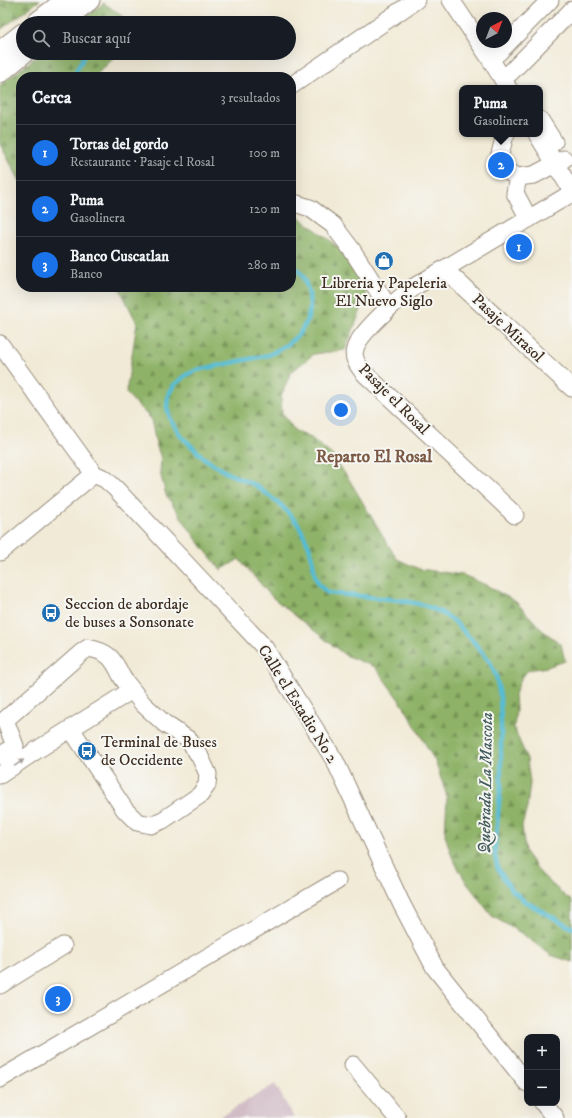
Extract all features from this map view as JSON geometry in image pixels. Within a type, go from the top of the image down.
[{"type":"main road","points":[[52,16],[67,0]]},
{"type":"main road","points":[[56,16],[89,0]]},
{"type":"main road","points":[[0,52],[16,39]]},
{"type":"main road","points":[[0,72],[16,59]]},
{"type":"street","points":[[296,83],[416,0]]},
{"type":"street","points":[[450,0],[509,81]]},
{"type":"street","points":[[463,0],[476,21]]},
{"type":"street","points":[[512,33],[550,0]]},
{"type":"street","points":[[509,81],[572,10]]},
{"type":"street","points":[[494,48],[509,81]]},
{"type":"street","points":[[543,125],[567,166],[572,192]]},
{"type":"street","points":[[500,154],[504,137]]},
{"type":"street","points":[[540,137],[567,166]]},
{"type":"street","points":[[529,219],[515,193],[514,175],[534,175],[567,166]]},
{"type":"street","name":"Pasaje el Rosal","points":[[515,515],[363,372],[355,359],[354,350],[362,336],[388,308],[405,293],[572,192]]},
{"type":"street","points":[[296,204],[310,208],[333,225],[352,250],[388,308]]},
{"type":"street","name":"Pasaje Mirasol","points":[[444,269],[572,388]]},
{"type":"street","name":"Calle el Estadio No 2","points":[[0,344],[94,474],[105,479],[115,488],[264,647],[335,760],[401,903],[434,968],[524,1079]]},
{"type":"street","points":[[0,552],[94,474]]},
{"type":"street","points":[[0,756],[15,746],[5,720],[81,652],[88,648],[99,650],[108,655],[118,667],[123,679],[143,704],[166,724],[188,740],[200,757],[208,774],[207,785],[200,795],[163,820],[151,825],[137,822],[125,810],[71,729]]},
{"type":"street","points":[[0,775],[132,690]]},
{"type":"street","points":[[0,1079],[337,881]]},
{"type":"street","points":[[0,985],[63,946]]},
{"type":"street","points":[[353,1065],[397,1118]]},
{"type":"street","points":[[545,1106],[555,1118]]},
{"type":"shaded area","points":[[275,1084],[294,1118],[218,1118]]},
{"type":"green space","points":[[0,0],[40,0],[19,16],[16,16],[16,18],[0,30]]},
{"type":"green space","points":[[104,3],[122,16],[87,16]]},
{"type":"green space","points":[[32,60],[112,60],[99,72],[17,72]]},
{"type":"green space","points":[[16,73],[16,174],[0,144],[0,85]]},
{"type":"green space","points":[[296,215],[346,254],[362,279],[366,297],[345,350],[314,354],[291,372],[281,396],[282,413],[295,431],[311,438],[333,456],[350,481],[397,559],[419,569],[463,575],[486,585],[516,602],[542,630],[561,644],[565,661],[547,667],[528,670],[521,679],[515,694],[516,710],[514,728],[527,759],[530,783],[527,808],[522,826],[525,852],[542,875],[572,901],[572,962],[551,955],[521,933],[492,916],[466,882],[452,857],[445,835],[447,796],[435,761],[405,708],[375,667],[345,655],[302,621],[272,597],[239,559],[221,570],[197,540],[166,495],[160,472],[161,458],[156,444],[151,419],[126,393],[137,323],[122,292],[296,292]]},
{"type":"waterway","name":"Quebrada La Mascota","points":[[76,72],[82,60]]},
{"type":"waterway","name":"Quebrada La Mascota","points":[[296,268],[303,276],[309,293],[310,310],[306,323],[299,334],[288,344],[269,355],[197,370],[186,375],[174,385],[168,395],[167,407],[170,418],[181,436],[204,458],[227,473],[255,485],[281,505],[298,524],[309,546],[315,576],[319,585],[328,593],[400,600],[424,605],[440,612],[454,621],[490,662],[496,676],[500,696],[501,783],[495,846],[495,856],[498,869],[510,888],[524,901],[572,928]]},
{"type":"place","name":"Puma","points":[[501,165]]},
{"type":"place","name":"Tortas del gordo","points":[[519,247]]},
{"type":"place","name":"Libreria y Papeleria El Nuevo Siglo","points":[[384,261]]},
{"type":"place","name":"Seccion de abordaje de buses a Sonsonate","points":[[51,613]]},
{"type":"place","name":"Terminal de Buses de Occidente","points":[[87,751]]},
{"type":"place","name":"Banco Cuscatlan","points":[[58,999]]},
{"type":"district","name":"Reparto El Rosal","points":[[374,457]]}]
